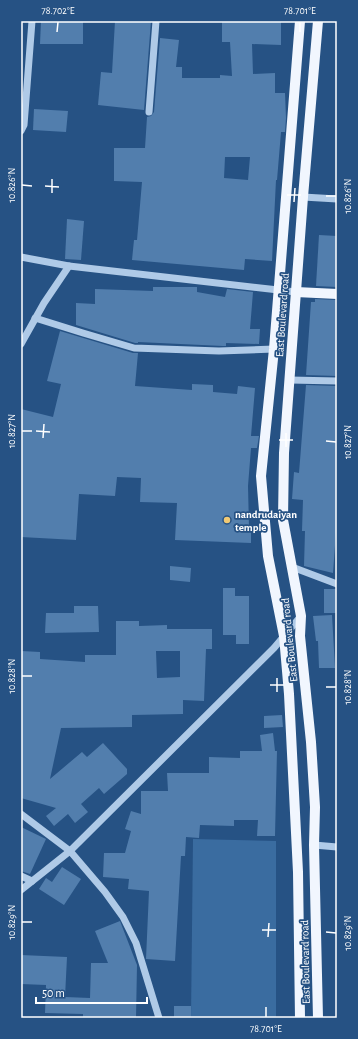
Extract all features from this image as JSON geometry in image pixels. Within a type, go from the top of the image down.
[{"type":"main road","points":[[300,21],[274,349],[261,476],[268,556],[284,636],[289,694],[298,872],[300,1018]]},
{"type":"main road","name":"East Boulevard road","points":[[318,21],[303,196],[284,453],[283,520],[300,616],[300,636],[311,742],[315,807],[314,845],[318,1018]]},
{"type":"main road","points":[[296,292],[337,294]]},
{"type":"street","points":[[21,131],[24,125],[32,21]]},
{"type":"street","points":[[149,112],[156,21]]},
{"type":"street","points":[[303,196],[337,199]]},
{"type":"street","points":[[21,257],[69,266],[296,292]]},
{"type":"street","points":[[21,344],[35,318],[69,266]]},
{"type":"street","points":[[35,318],[129,347],[219,351],[274,349]]},
{"type":"street","points":[[290,380],[337,381]]},
{"type":"street","points":[[292,566],[337,584]]},
{"type":"street","points":[[21,890],[70,851],[274,648],[300,616]]},
{"type":"street","points":[[21,814],[70,851],[123,917],[138,950],[159,1018]]},
{"type":"street","points":[[314,845],[337,847]]},
{"type":"street","points":[[21,876],[32,881]]},
{"type":"shaded area","points":[[193,839],[276,841],[276,1018],[191,1018]]},
{"type":"building","points":[[41,21],[83,21],[83,44],[40,44]]},
{"type":"building","points":[[115,21],[151,21],[144,110],[98,105],[101,72],[112,73]]},
{"type":"building","points":[[222,21],[281,21],[281,45],[252,44],[253,74],[275,73],[275,93],[285,93],[285,132],[281,132],[276,180],[272,261],[245,259],[244,270],[132,260],[134,240],[137,240],[142,182],[114,181],[114,148],[145,148],[147,117],[151,116],[154,112],[160,38],[179,40],[176,67],[182,67],[182,78],[220,78],[220,75],[232,76],[230,42],[222,42]],"holes":[[[225,157],[250,157],[248,180],[224,178]]]},
{"type":"building","points":[[34,109],[68,111],[66,132],[33,130]]},
{"type":"building","points":[[67,219],[84,221],[81,260],[65,259]]},
{"type":"building","points":[[319,235],[337,236],[337,287],[316,286]]},
{"type":"building","points":[[153,287],[197,287],[197,292],[225,297],[227,289],[253,292],[250,329],[260,329],[259,344],[226,343],[226,346],[223,346],[135,343],[76,325],[76,303],[95,304],[95,289],[153,291]]},
{"type":"building","points":[[315,299],[337,300],[337,376],[306,375],[311,302],[315,302]]},
{"type":"building","points":[[60,331],[133,353],[138,353],[135,386],[192,390],[192,384],[213,385],[213,392],[237,394],[238,386],[255,388],[251,436],[259,436],[257,448],[251,448],[248,486],[251,543],[175,540],[177,503],[140,502],[141,478],[117,477],[115,496],[79,494],[76,540],[21,537],[21,409],[53,417],[61,384],[47,381]]},
{"type":"building","points":[[306,385],[337,386],[337,532],[333,573],[304,566],[305,531],[302,531],[303,500],[292,499],[294,472],[299,473]]},
{"type":"building","points":[[170,566],[191,568],[190,582],[170,580]]},
{"type":"building","points":[[223,588],[235,588],[235,596],[249,596],[249,644],[236,644],[236,635],[223,635]]},
{"type":"building","points":[[324,589],[337,589],[337,613],[324,613]]},
{"type":"building","points":[[74,606],[98,606],[99,632],[45,633],[46,613],[74,613]]},
{"type":"building","points":[[332,615],[335,668],[319,668],[318,641],[316,641],[313,616]]},
{"type":"building","points":[[116,621],[139,621],[139,626],[167,625],[167,629],[212,629],[212,649],[206,649],[204,701],[183,700],[183,714],[132,715],[132,727],[61,728],[50,779],[82,752],[87,757],[103,743],[127,769],[127,774],[104,794],[99,788],[81,804],[88,812],[75,823],[68,814],[54,826],[46,816],[56,808],[21,798],[21,651],[40,652],[40,659],[85,662],[85,655],[116,655]],"holes":[[[156,651],[180,651],[180,677],[157,678]]]},
{"type":"building","points":[[282,715],[283,727],[264,728],[264,716]]},
{"type":"building","points":[[273,733],[275,751],[277,751],[275,836],[257,836],[258,820],[234,820],[234,826],[200,825],[199,838],[186,837],[185,856],[181,856],[175,961],[146,959],[149,891],[128,889],[129,879],[103,877],[104,853],[125,853],[131,831],[125,829],[131,811],[141,814],[141,791],[168,791],[167,773],[209,773],[209,757],[240,758],[240,751],[262,751],[260,735]]},
{"type":"building","points":[[21,827],[46,839],[30,874],[21,871]]},
{"type":"building","points":[[62,867],[81,879],[64,905],[39,889],[46,878],[52,882]]},
{"type":"building","points":[[120,921],[137,965],[136,1018],[83,1018],[83,1014],[45,1013],[46,985],[21,984],[21,955],[67,957],[65,997],[90,998],[91,963],[108,963],[95,931]]},
{"type":"building","points":[[174,1006],[191,1006],[191,1018],[174,1018]]},
{"type":"place","name":"nandrudaiyan temple","points":[[227,520]]}]
